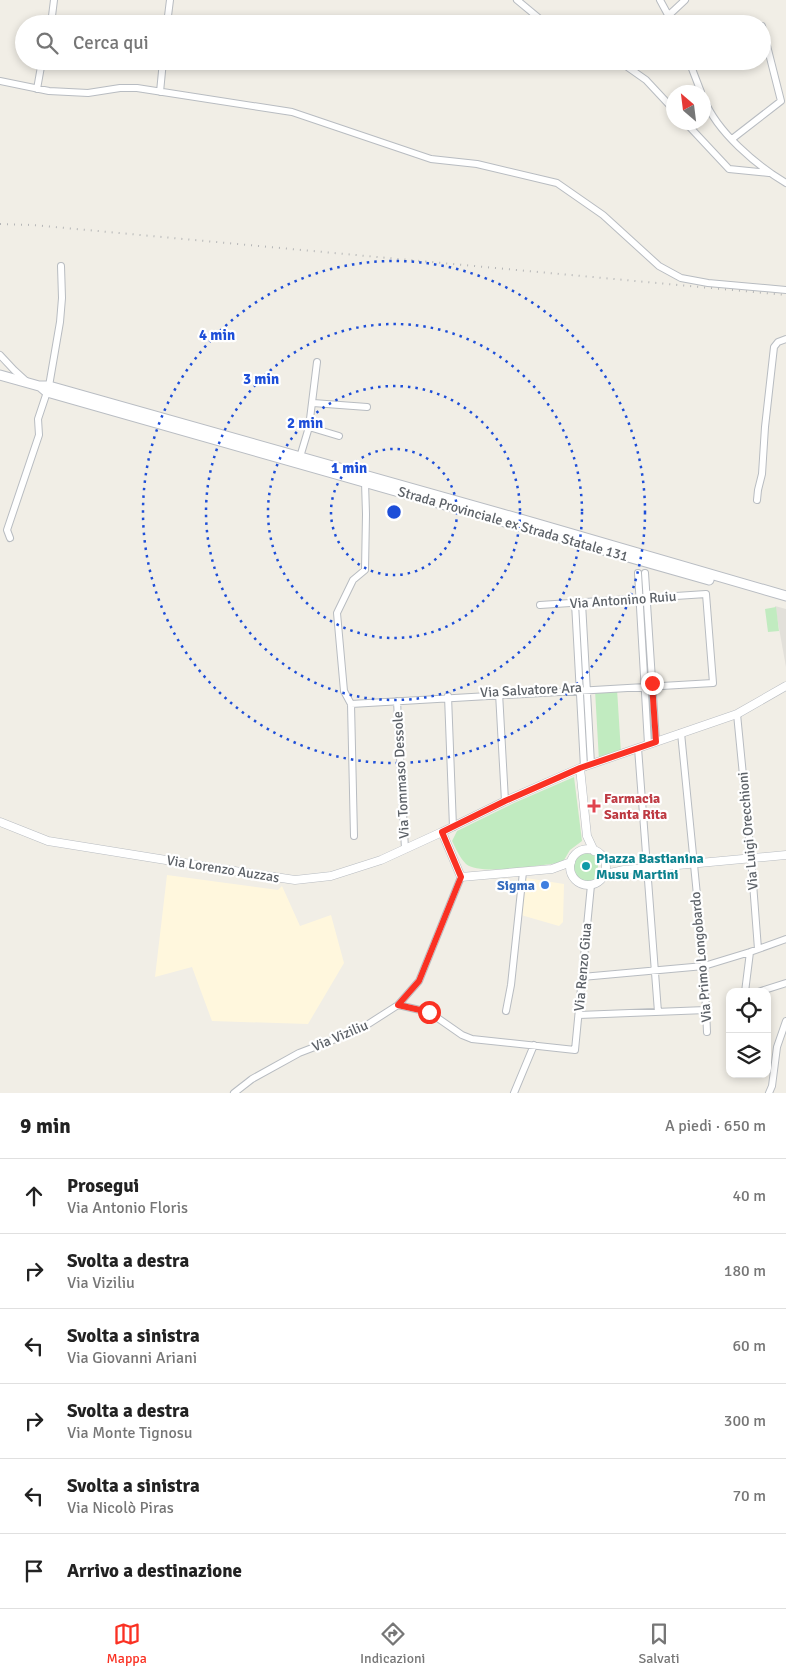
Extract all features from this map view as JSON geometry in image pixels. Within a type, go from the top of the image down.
[{"type":"main road","name":"Strada Provinciale ex Strada Statale 131","points":[[0,375],[365,482],[786,602]]},
{"type":"main road","name":"Strada Provinciale ex Strada Statale 131","points":[[45,388],[300,457],[786,596]]},
{"type":"street","points":[[52,15],[54,0]]},
{"type":"street","points":[[168,15],[170,0]]},
{"type":"street","points":[[518,0],[536,15]]},
{"type":"street","points":[[660,0],[668,15]]},
{"type":"street","points":[[670,15],[685,0]]},
{"type":"street","points":[[732,139],[781,101],[771,62]]},
{"type":"street","points":[[37,89],[40,70]]},
{"type":"street","points":[[160,92],[162,70]]},
{"type":"street","points":[[632,70],[646,80],[666,101]]},
{"type":"street","points":[[692,70],[698,85]]},
{"type":"street","points":[[0,81],[49,91],[88,93],[120,88],[137,88],[292,112],[431,158],[477,164],[557,183],[603,215],[659,266],[681,278],[708,283],[786,290]]},
{"type":"street","points":[[711,112],[732,139],[769,173],[786,183]]},
{"type":"street","points":[[693,130],[729,169],[769,173]]},
{"type":"street","points":[[10,538],[7,530],[39,435],[38,419],[60,322],[62,298],[61,266]]},
{"type":"street","points":[[757,500],[762,474],[774,347],[778,342],[786,339]]},
{"type":"street","points":[[0,355],[29,383]]},
{"type":"street","points":[[300,457],[309,427],[317,362]]},
{"type":"street","points":[[313,403],[367,407]]},
{"type":"street","points":[[309,427],[339,436]]},
{"type":"street","points":[[354,836],[350,702],[344,691],[337,614],[352,580],[364,570],[365,482]]},
{"type":"street","points":[[642,573],[652,685],[652,743]]},
{"type":"street","name":"Via Antonino Ruiu","points":[[540,605],[706,594],[713,681]]},
{"type":"street","points":[[644,599],[644,685],[652,743]]},
{"type":"street","points":[[579,603],[587,836],[582,851]]},
{"type":"street","name":"Via Salvatore Ara","points":[[350,702],[713,681]]},
{"type":"street","name":"Via Lorenzo Auzzas","points":[[0,822],[48,841],[295,880],[330,876],[381,860],[505,801],[585,766],[737,714],[786,686]]},
{"type":"street","points":[[499,694],[505,801]]},
{"type":"street","points":[[448,697],[452,827]]},
{"type":"street","name":"Via Salvatore Ara","points":[[350,702],[448,697]]},
{"type":"street","name":"Via Tommaso Dessole","points":[[397,701],[405,849]]},
{"type":"street","name":"Via Luigi Orecchioni","points":[[737,714],[758,949]]},
{"type":"street","name":"Via Primo Longobardo","points":[[681,733],[704,966],[707,1032]]},
{"type":"street","points":[[638,748],[658,1012]]},
{"type":"street","points":[[442,832],[461,877],[552,869],[571,862]]},
{"type":"street","points":[[587,836],[594,851],[598,853],[604,862],[622,870]]},
{"type":"street","points":[[594,851],[577,853],[571,862],[571,873],[581,884],[591,885],[610,873],[622,870],[786,855]]},
{"type":"street","points":[[602,878],[605,870],[604,862]]},
{"type":"street","points":[[552,869],[571,873]]},
{"type":"street","points":[[506,1011],[511,985],[523,872]]},
{"type":"street","name":"Via Viziliu","points":[[234,1093],[252,1079],[299,1053],[359,1030],[398,1005],[419,981],[461,877]]},
{"type":"street","name":"Via Renzo Giua","points":[[534,1045],[576,1050],[591,885]]},
{"type":"street","points":[[582,977],[704,966],[786,939]]},
{"type":"street","points":[[746,988],[750,952]]},
{"type":"street","points":[[770,988],[786,983]]},
{"type":"street","points":[[398,1005],[429,1012],[462,1035],[472,1038],[534,1045],[514,1093]]},
{"type":"street","points":[[579,1015],[706,1010]]},
{"type":"street","points":[[769,1093],[772,1086],[777,1047],[786,1021]]},
{"type":"shaded area","points":[[775,606],[786,609],[786,667]]},
{"type":"shaded area","points":[[167,875],[278,890],[282,886],[300,926],[331,915],[344,963],[308,1024],[212,1021],[192,967],[155,977]]},
{"type":"shaded area","points":[[526,878],[564,884],[563,922],[559,926],[521,915]]},
{"type":"green space","points":[[776,607],[779,631],[768,632],[765,609]]},
{"type":"green space","points":[[617,689],[621,753],[599,761],[595,690]]},
{"type":"green space","points":[[574,777],[582,841],[570,850],[564,860],[559,863],[524,867],[484,869],[466,864],[462,859],[452,841],[457,831],[514,803]]},
{"type":"green space","points":[[586,853],[596,856],[602,864],[598,864],[598,870],[602,870],[595,879],[588,882],[582,881],[574,871],[574,864],[578,858]]},
{"type":"railway","points":[[0,224],[33,225],[786,295]]},
{"type":"place","name":"Farmacia Santa Rita","points":[[594,806]]},
{"type":"place","name":"Piazza Bastianina Musu Martini","points":[[586,866]]},
{"type":"place","name":"Sigma","points":[[545,885]]},
{"type":"route","points":[[429,1012],[398,1005],[419,981],[461,877],[442,832],[505,801],[580,768],[656,742],[652,683]]}]
